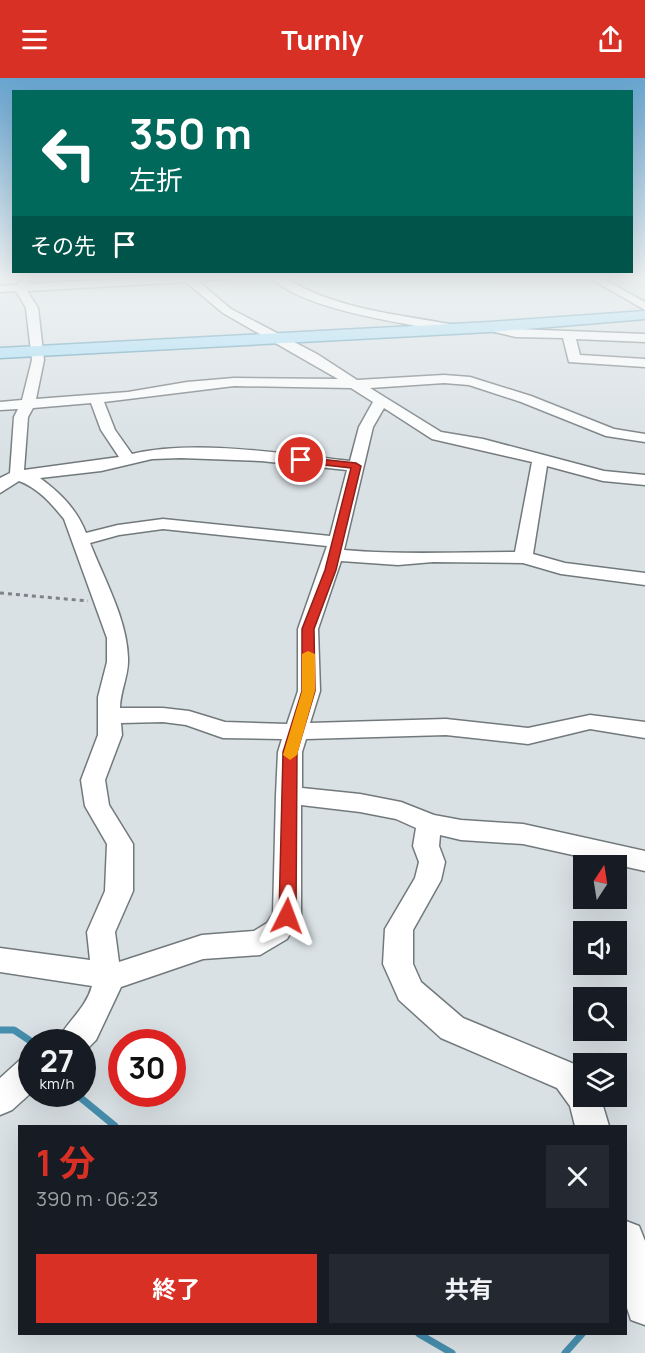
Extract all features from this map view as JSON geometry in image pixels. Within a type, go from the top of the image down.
[{"type":"main road","points":[[0,353],[325,336]]},
{"type":"street","points":[[5,483],[16,470],[21,417],[28,404],[38,360],[34,336]]},
{"type":"street","points":[[271,336],[382,399],[415,424],[437,436],[483,444],[619,479],[645,480]]},
{"type":"street","points":[[560,336],[645,338]]},
{"type":"street","points":[[569,336],[574,359],[645,363]]},
{"type":"street","points":[[0,406],[128,396],[187,386],[234,382],[353,384],[444,379],[470,381],[550,407],[611,433],[645,438]]},
{"type":"street","points":[[96,398],[108,430],[128,459]]},
{"type":"street","points":[[0,960],[109,976],[130,973],[202,947],[260,943],[277,931],[287,916],[290,852],[288,795],[290,752],[309,691],[308,629],[335,549],[366,427],[382,399]]},
{"type":"street","points":[[5,483],[101,466],[152,454],[232,454],[356,466]]},
{"type":"street","points":[[523,558],[540,460]]},
{"type":"street","points":[[5,483],[34,481],[57,499],[72,519],[81,540],[88,567],[117,638],[118,662],[109,697],[110,735],[93,780],[97,806],[120,844],[119,891],[101,932],[102,953],[109,976],[104,996],[86,1029]]},
{"type":"street","points":[[81,540],[118,530],[163,524],[398,560],[434,557],[523,558],[547,562],[561,568],[645,579]]},
{"type":"street","points":[[111,716],[163,715],[189,718],[223,730],[296,732],[446,727],[528,736],[590,722],[645,730]]},
{"type":"street","points":[[288,795],[360,803],[401,811],[429,824],[461,830],[523,834],[645,861]]},
{"type":"street","points":[[429,824],[426,846],[432,862],[428,880],[399,929],[398,964],[410,991],[452,1028],[568,1077],[585,1099],[592,1125]]},
{"type":"street","points":[[0,1099],[18,1083]]},
{"type":"street","points":[[627,1242],[644,1301]]},
{"type":"path","points":[[0,593],[103,601]]},
{"type":"waterway","points":[[0,1030],[14,1030],[18,1033]]},
{"type":"waterway","points":[[92,1107],[114,1125]]},
{"type":"waterway","points":[[421,1335],[452,1353]]},
{"type":"waterway","points":[[565,1353],[581,1335]]},
{"type":"slow traffic","points":[[290,755],[309,691],[308,654]]},
{"type":"route","points":[[287,916],[290,852],[288,795],[290,752],[309,691],[308,629],[330,570],[356,466],[301,460]]}]
